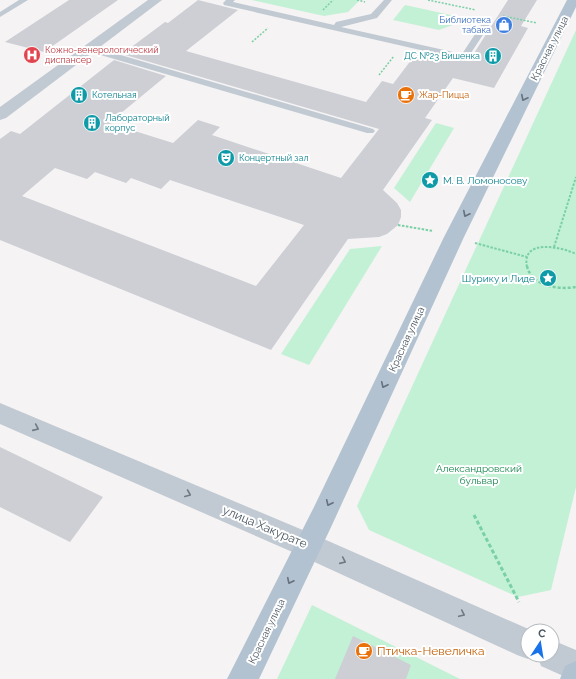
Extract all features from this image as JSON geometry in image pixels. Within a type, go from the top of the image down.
[{"type":"main road","name":"Красная улица","points":[[243,679],[451,244],[573,0]]},
{"type":"street","points":[[0,115],[156,0]]},
{"type":"street","name":"улица Хакурате","points":[[0,413],[520,640]]},
{"type":"street","points":[[560,659],[576,666]]},
{"type":"lane","points":[[0,15],[24,0]]},
{"type":"lane","points":[[231,0],[227,3],[464,57],[488,21]]},
{"type":"lane","points":[[336,28],[339,24],[374,16],[388,0]]},
{"type":"lane","points":[[90,48],[370,131]]},
{"type":"path","points":[[379,75],[404,43]]},
{"type":"path","points":[[554,247],[576,177]]},
{"type":"path","points":[[576,253],[545,246],[537,248],[531,252],[527,258],[526,264],[533,277],[550,286],[562,289],[576,287]]},
{"type":"path","points":[[474,515],[519,602]]},
{"type":"green space","points":[[252,0],[360,0],[348,12],[324,16]]},
{"type":"green space","points":[[405,5],[469,19],[439,30],[393,20]]},
{"type":"green space","name":"Александровский бульвар","points":[[576,30],[576,487],[551,590],[518,597],[369,530],[357,506]]},
{"type":"green space","points":[[436,123],[454,128],[410,202],[394,188]]},
{"type":"green space","points":[[382,246],[309,365],[281,354],[350,249]]},
{"type":"green space","points":[[312,605],[460,679],[277,679]]},
{"type":"building","points":[[69,0],[118,0],[44,52],[5,42]]},
{"type":"building","points":[[198,0],[238,10],[186,51],[366,102],[382,81],[393,84],[418,51],[469,61],[508,0],[537,0],[521,26],[528,28],[494,88],[453,78],[425,118],[432,120],[383,190],[397,203],[401,210],[401,217],[398,225],[387,234],[379,237],[348,239],[271,350],[0,240],[0,139],[11,131],[20,134],[114,60],[166,76],[109,123],[173,143],[198,120],[220,127],[212,135],[341,178],[379,129],[122,54],[165,22],[168,23]],"holes":[[[55,168],[87,179],[95,172],[126,183],[131,178],[161,189],[170,180],[304,225],[256,286],[22,196]]]},
{"type":"building","points":[[0,447],[103,497],[70,542],[0,507]]},
{"type":"building","name":"Птичка-Невеличка","points":[[353,636],[411,665],[406,679],[335,679]]},
{"type":"place","name":"Библиотека табака","points":[[504,25]]},
{"type":"place","name":"Кожно-венерологический диспансер","points":[[32,55]]},
{"type":"place","name":"ДС №23 Вишенка","points":[[493,56]]},
{"type":"place","name":"Котельная","points":[[79,95]]},
{"type":"place","name":"Жар-Пицца","points":[[406,95]]},
{"type":"place","name":"Лабораторный корпус","points":[[92,123]]},
{"type":"place","name":"Концертный зал","points":[[226,158]]},
{"type":"place","name":"М. В. Ломоносову","points":[[430,180]]},
{"type":"place","name":"Шурику и Лиде","points":[[548,278]]},
{"type":"place","name":"Птичка-Невеличка","points":[[364,651]]}]
